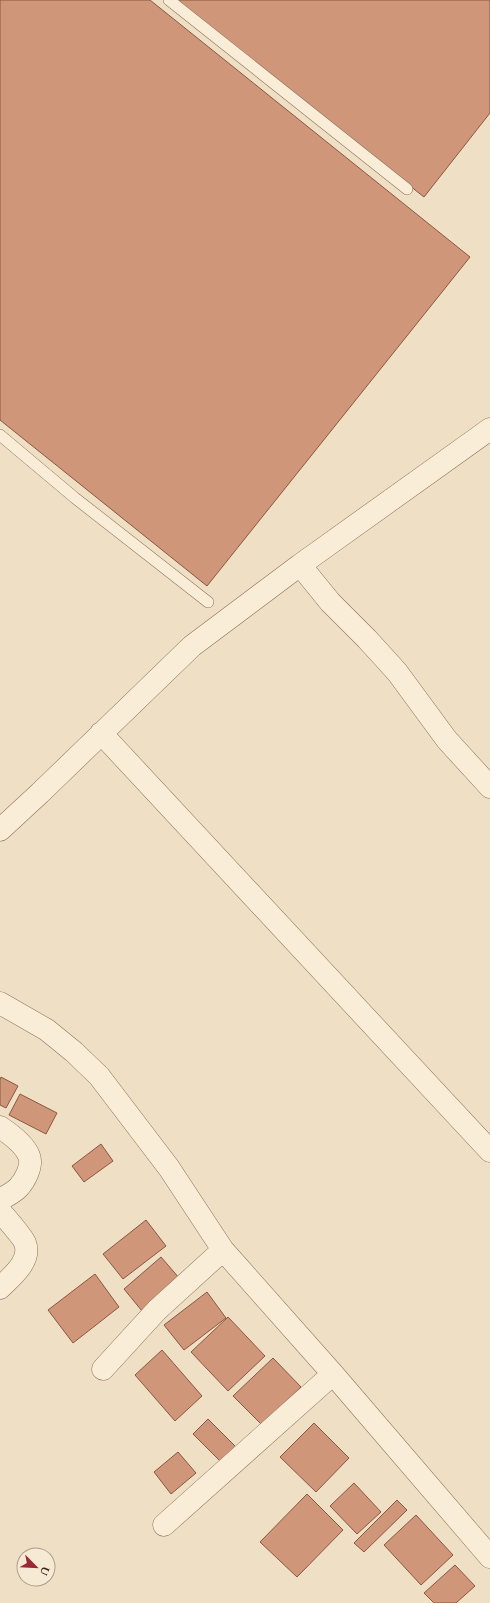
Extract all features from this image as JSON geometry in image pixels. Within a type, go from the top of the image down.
[{"type":"street","points":[[0,830],[192,646],[490,429]]},
{"type":"street","points":[[300,566],[330,602],[397,672],[447,740],[490,787]]},
{"type":"street","points":[[101,733],[490,1151]]},
{"type":"street","points":[[0,1003],[47,1030],[74,1052],[99,1076],[169,1168],[223,1250],[333,1374],[490,1557]]},
{"type":"street","points":[[0,1127],[15,1137],[29,1156],[29,1166],[25,1179],[18,1188],[0,1200]]},
{"type":"street","points":[[0,1211],[25,1244],[25,1255],[19,1269],[0,1288]]},
{"type":"street","points":[[103,1368],[157,1310],[223,1250]]},
{"type":"street","points":[[164,1525],[333,1374]]},
{"type":"lane","points":[[169,0],[407,189]]},
{"type":"lane","points":[[0,435],[75,498],[208,602]]},
{"type":"building","points":[[0,0],[150,0],[470,257],[207,586],[0,420]]},
{"type":"building","points":[[174,0],[490,0],[490,113],[424,197]]},
{"type":"building","points":[[1,1077],[18,1086],[6,1108],[0,1105]]},
{"type":"building","points":[[20,1094],[57,1113],[46,1134],[9,1115]]},
{"type":"building","points":[[101,1144],[113,1161],[84,1182],[72,1166]]},
{"type":"building","points":[[146,1220],[166,1246],[123,1279],[103,1254]]},
{"type":"building","points":[[161,1257],[180,1279],[142,1311],[124,1289]]},
{"type":"building","points":[[95,1274],[119,1307],[73,1343],[48,1310]]},
{"type":"building","points":[[207,1292],[226,1318],[184,1350],[164,1325]]},
{"type":"building","points":[[228,1317],[265,1356],[228,1391],[191,1352]]},
{"type":"building","points":[[162,1350],[202,1396],[175,1421],[135,1375]]},
{"type":"building","points":[[273,1358],[301,1387],[262,1425],[233,1396]]},
{"type":"building","points":[[208,1419],[239,1450],[224,1465],[193,1434]]},
{"type":"building","points":[[314,1423],[349,1458],[316,1492],[280,1457]]},
{"type":"building","points":[[178,1452],[196,1473],[171,1494],[154,1472]]},
{"type":"building","points":[[354,1483],[381,1512],[357,1534],[330,1506]]},
{"type":"building","points":[[307,1494],[343,1530],[297,1577],[260,1542]]},
{"type":"building","points":[[397,1500],[407,1510],[364,1552],[354,1543]]},
{"type":"building","points":[[416,1515],[453,1555],[421,1585],[384,1545]]},
{"type":"building","points":[[455,1565],[475,1586],[456,1603],[434,1603],[424,1593]]}]
